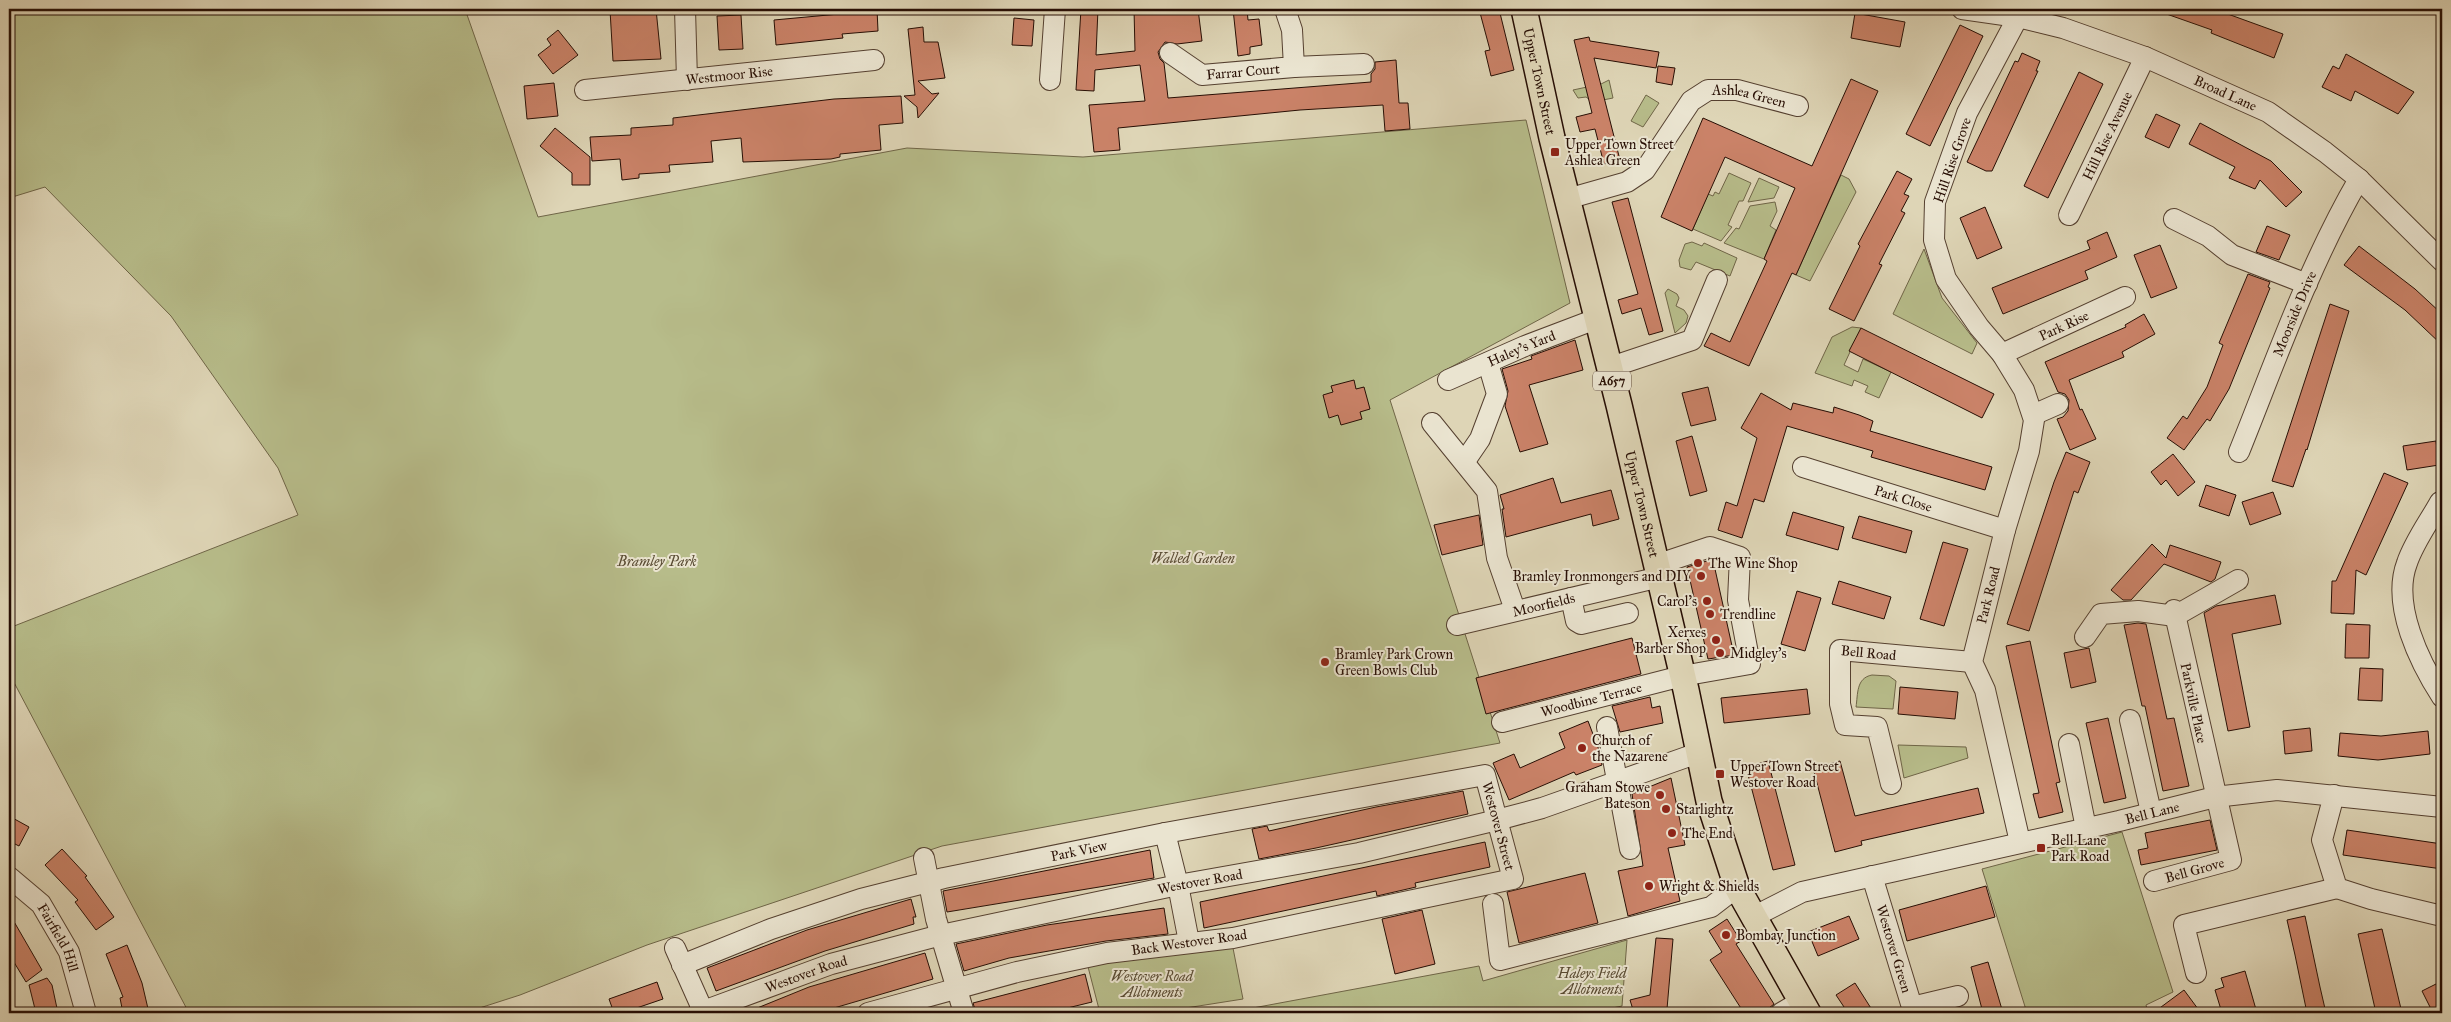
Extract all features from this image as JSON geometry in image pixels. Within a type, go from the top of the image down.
[{"type":"main road","name":"Upper Town Street","points":[[1524,9],[1566,199],[1621,414],[1658,571],[1709,800],[1737,887],[1797,1009]]},
{"type":"street","points":[[685,9],[687,80]]},
{"type":"street","points":[[1050,80],[1055,9]]},
{"type":"street","name":"Farrar Court","points":[[1285,9],[1292,30],[1294,67]]},
{"type":"street","name":"Broad Lane","points":[[1962,9],[2018,17],[2063,28],[2145,57],[2268,112],[2325,152],[2359,179],[2442,261]]},
{"type":"street","name":"Hill Rise Grove","points":[[2002,354],[1979,326],[1946,279],[1934,240],[1935,202],[1967,113],[2018,17]]},
{"type":"street","name":"Farrar Court","points":[[1170,53],[1202,75],[1294,67],[1364,64]]},
{"type":"street","name":"Hill Rise Avenue","points":[[2069,215],[2145,57]]},
{"type":"street","name":"Westmoor Rise","points":[[584,90],[874,60]]},
{"type":"street","name":"Ashlea Green","points":[[1566,199],[1627,182],[1645,170],[1691,101],[1708,90],[1737,90],[1798,106]]},
{"type":"street","name":"Moorside Drive","points":[[2239,452],[2307,284],[2337,216],[2359,179]]},
{"type":"street","points":[[2174,219],[2208,236],[2232,255],[2307,284]]},
{"type":"street","points":[[1608,368],[1692,340],[1717,280]]},
{"type":"street","name":"Park Rise","points":[[2002,354],[2125,297]]},
{"type":"street","name":"Haley's Yard","points":[[1448,380],[1525,346],[1596,320]]},
{"type":"street","name":"Park Road","points":[[1972,662],[2004,530],[2030,452],[2033,415],[2024,390],[2002,354]]},
{"type":"street","points":[[1465,461],[1480,438],[1497,394],[1488,363]]},
{"type":"street","points":[[2033,415],[2058,404]]},
{"type":"street","points":[[1432,423],[1465,461],[1487,491],[1497,558],[1515,610]]},
{"type":"street","name":"Park Close","points":[[1803,468],[2004,530]]},
{"type":"street","points":[[2440,502],[2407,563],[2402,582],[2402,599],[2410,632],[2428,675],[2442,697]]},
{"type":"street","name":"Moorfields","points":[[1457,625],[1571,598],[1658,571],[1710,547],[1740,557],[1738,600],[1750,664],[1682,676]]},
{"type":"street","points":[[2085,637],[2101,614],[2138,611],[2174,613],[2238,580]]},
{"type":"street","points":[[1571,598],[1576,621],[1581,624],[1628,613]]},
{"type":"street","name":"Parkville Place","points":[[2174,613],[2215,796]]},
{"type":"street","name":"Bell Road","points":[[1891,784],[1877,727],[1845,725],[1840,704],[1840,650],[1972,662]]},
{"type":"street","points":[[1972,662],[1985,690],[2020,842]]},
{"type":"street","name":"Woodbine Terrace","points":[[1502,722],[1682,676]]},
{"type":"street","points":[[2130,720],[2151,812]]},
{"type":"street","points":[[1607,727],[1630,850]]},
{"type":"street","points":[[2069,744],[2086,828]]},
{"type":"street","name":"Westover Road","points":[[702,1013],[831,964],[940,935],[1178,885],[1359,853],[1497,820],[1542,808],[1698,753]]},
{"type":"street","name":"Westover Street","points":[[1485,774],[1513,878]]},
{"type":"street","name":"Park View","points":[[702,1013],[678,956],[861,899],[929,882],[1165,833],[1485,774]]},
{"type":"street","name":"Bell Lane","points":[[1753,917],[1802,892],[2086,828],[2215,796],[2277,790],[2442,807]]},
{"type":"street","points":[[2334,795],[2322,840],[2337,888]]},
{"type":"street","name":"Bell Grove","points":[[2154,881],[2231,860],[2215,796]]},
{"type":"street","points":[[1165,833],[1178,885],[1189,942]]},
{"type":"street","points":[[924,858],[940,935],[964,1013]]},
{"type":"street","name":"Westover Green","points":[[1872,876],[1912,1007],[1958,996]]},
{"type":"street","name":"Fairfield Hill","points":[[9,877],[42,904],[69,952],[86,1013]]},
{"type":"street","name":"Back Westover Road","points":[[868,1013],[1016,972],[1107,953],[1233,938],[1513,878]]},
{"type":"street","points":[[1493,904],[1500,960],[1711,907],[1737,887]]},
{"type":"street","points":[[2196,973],[2184,925],[2337,888],[2371,899],[2442,916]]},
{"type":"green space","name":"Bramley Park","points":[[9,9],[465,9],[538,217],[907,148],[1083,157],[1526,120],[1570,303],[1390,400],[1500,743],[942,846],[647,945],[520,995],[464,1013],[189,1013],[9,673],[9,628],[298,515],[278,468],[171,316],[45,187],[9,198]]},
{"type":"green space","points":[[1609,80],[1613,98],[1593,102],[1586,97],[1578,98],[1573,90],[1601,84]]},
{"type":"green space","points":[[1646,95],[1659,103],[1643,127],[1631,121]]},
{"type":"green space","points":[[1729,173],[1751,183],[1743,201],[1739,201],[1728,225],[1732,227],[1721,241],[1693,229],[1708,194],[1713,196],[1715,192],[1719,194]]},
{"type":"green space","points":[[1841,175],[1849,179],[1856,192],[1810,281],[1796,275]]},
{"type":"green space","points":[[1759,178],[1779,187],[1774,198],[1748,202]]},
{"type":"green space","points":[[1775,202],[1777,211],[1770,226],[1776,230],[1764,259],[1724,243],[1736,228],[1739,229],[1750,206]]},
{"type":"green space","points":[[1692,242],[1702,246],[1704,243],[1737,258],[1730,276],[1696,262],[1691,270],[1680,267],[1679,260],[1685,244]]},
{"type":"green space","points":[[1924,249],[1942,298],[1977,343],[1972,354],[1893,314]]},
{"type":"green space","points":[[1668,289],[1677,294],[1679,298],[1676,306],[1684,310],[1688,316],[1686,323],[1675,333],[1665,293]]},
{"type":"green space","points":[[1852,327],[1861,328],[1844,365],[1858,372],[1863,359],[1891,372],[1879,398],[1865,392],[1868,386],[1854,380],[1852,386],[1815,373],[1832,337]]},
{"type":"green space","points":[[1872,675],[1889,676],[1896,681],[1893,709],[1856,707],[1860,683],[1863,679]]},
{"type":"green space","points":[[1898,745],[1966,747],[1968,758],[1904,778]]},
{"type":"green space","points":[[2122,832],[2173,992],[2146,1005],[2148,1013],[2027,1013],[1982,869]]},
{"type":"green space","name":"Haleys Field Allotments","points":[[1627,940],[1622,1006],[1588,1013],[1226,1013],[1479,966],[1483,981]]},
{"type":"green space","name":"Westover Road Allotments","points":[[1232,943],[1243,999],[1154,1013],[1100,1013],[1087,963]]},
{"type":"building","points":[[656,9],[661,59],[613,61],[610,10]]},
{"type":"building","points":[[850,9],[877,9],[878,31],[842,34],[843,38],[776,45],[774,20],[850,13]]},
{"type":"building","points":[[1081,9],[1098,9],[1096,55],[1135,51],[1134,9],[1159,9],[1160,12],[1198,9],[1202,41],[1177,44],[1165,42],[1158,52],[1160,59],[1164,63],[1168,98],[1371,82],[1371,74],[1375,69],[1375,62],[1396,60],[1399,103],[1408,103],[1410,129],[1385,131],[1383,105],[1300,110],[1118,128],[1120,150],[1094,152],[1089,105],[1145,101],[1140,65],[1095,70],[1094,91],[1076,90]]},
{"type":"building","points":[[1233,9],[1247,9],[1248,20],[1259,19],[1262,45],[1250,47],[1250,54],[1238,56]]},
{"type":"building","points":[[1479,9],[1499,9],[1514,70],[1491,76],[1485,51],[1490,50]]},
{"type":"building","points":[[2158,9],[2214,9],[2283,34],[2274,58],[2211,33],[2212,30],[2158,11]]},
{"type":"building","points":[[1855,13],[1905,22],[1900,47],[1851,38]]},
{"type":"building","points":[[741,15],[743,49],[719,50],[717,16]]},
{"type":"building","points":[[1014,18],[1034,20],[1032,46],[1012,45]]},
{"type":"building","points":[[1960,25],[1983,36],[1930,146],[1906,134]]},
{"type":"building","points":[[923,27],[924,42],[938,42],[945,78],[918,81],[932,94],[939,93],[918,118],[917,107],[904,96],[915,95],[908,29]]},
{"type":"building","points":[[558,30],[578,55],[553,74],[538,55],[551,45],[547,39]]},
{"type":"building","points":[[1589,37],[1590,41],[1659,52],[1656,68],[1594,58],[1620,160],[1604,164],[1595,129],[1580,132],[1576,117],[1592,113],[1574,40]]},
{"type":"building","points":[[2022,53],[2040,61],[2036,71],[2038,71],[1992,171],[1986,171],[1967,162],[2015,61],[2018,62]]},
{"type":"building","points":[[2346,54],[2414,92],[2398,114],[2355,91],[2351,101],[2322,87],[2333,66],[2339,69]]},
{"type":"building","points":[[1658,66],[1675,68],[1672,85],[1656,82]]},
{"type":"building","points":[[2079,72],[2103,84],[2048,198],[2024,186]]},
{"type":"building","points":[[1851,79],[1878,91],[1796,275],[1792,273],[1749,366],[1704,346],[1711,333],[1730,342],[1767,261],[1764,259],[1795,188],[1725,157],[1692,231],[1661,217],[1703,118],[1812,166]]},
{"type":"building","points":[[554,83],[558,116],[527,119],[524,86]]},
{"type":"building","points":[[901,96],[903,123],[879,125],[881,150],[840,154],[840,157],[831,159],[743,162],[741,138],[711,141],[713,162],[669,165],[670,172],[639,174],[639,178],[622,180],[620,159],[592,161],[590,137],[631,135],[631,128],[673,125],[673,118],[834,99]]},
{"type":"building","points":[[2156,114],[2180,125],[2169,148],[2145,137]]},
{"type":"building","points":[[2200,123],[2271,161],[2302,192],[2286,207],[2260,180],[2255,189],[2229,178],[2235,167],[2189,144]]},
{"type":"building","points":[[555,128],[590,157],[590,185],[572,185],[572,173],[540,146]]},
{"type":"building","points":[[1897,171],[1912,179],[1904,194],[1909,196],[1901,211],[1905,213],[1879,264],[1882,265],[1854,321],[1829,309],[1860,246],[1858,244]]},
{"type":"building","points":[[1628,198],[1663,331],[1649,335],[1641,308],[1622,314],[1618,300],[1638,294],[1612,202]]},
{"type":"building","points":[[1985,207],[2002,248],[1977,259],[1960,218]]},
{"type":"building","points":[[2267,226],[2290,235],[2279,260],[2256,252]]},
{"type":"building","points":[[2107,232],[2117,257],[2085,271],[2088,279],[2003,314],[1992,288],[2090,249],[2087,241]]},
{"type":"building","points":[[2160,245],[2177,288],[2151,298],[2134,255]]},
{"type":"building","points":[[2359,246],[2415,289],[2442,314],[2442,345],[2405,310],[2344,265]]},
{"type":"building","points":[[2248,274],[2270,282],[2268,287],[2270,288],[2229,389],[2210,421],[2207,419],[2184,450],[2167,438],[2183,416],[2187,419],[2207,387],[2223,345],[2219,343]]},
{"type":"building","points":[[2330,304],[2349,311],[2307,450],[2293,487],[2272,481]]},
{"type":"building","points":[[2144,314],[2155,334],[2122,352],[2124,357],[2069,380],[2080,410],[2082,409],[2096,439],[2070,450],[2057,419],[2063,417],[2068,411],[2069,400],[2065,394],[2058,392],[2045,362],[2126,327],[2125,325]]},
{"type":"building","points":[[1861,328],[1994,394],[1982,418],[1849,351]]},
{"type":"building","points":[[1575,340],[1583,370],[1529,385],[1548,444],[1520,452],[1505,406],[1508,391],[1502,369],[1532,359],[1531,356]]},
{"type":"building","points":[[1354,380],[1356,389],[1364,387],[1370,409],[1360,412],[1362,419],[1341,425],[1338,415],[1329,418],[1323,395],[1333,392],[1331,386]]},
{"type":"building","points":[[1708,387],[1716,420],[1691,426],[1682,393]]},
{"type":"building","points":[[1761,393],[1791,410],[1793,403],[1833,413],[1834,407],[1859,415],[1873,421],[1870,431],[1992,467],[1985,490],[1871,457],[1873,451],[1787,426],[1764,502],[1754,499],[1742,538],[1718,530],[1726,502],[1737,506],[1757,438],[1741,428]]},
{"type":"building","points":[[1692,436],[1707,491],[1690,496],[1676,441]]},
{"type":"building","points":[[2436,441],[2439,465],[2407,470],[2403,446]]},
{"type":"building","points":[[2066,452],[2090,462],[2078,493],[2074,491],[2029,631],[2007,624],[2054,482]]},
{"type":"building","points":[[2173,454],[2195,482],[2178,496],[2166,480],[2161,485],[2151,472]]},
{"type":"building","points":[[2384,473],[2408,483],[2366,575],[2356,570],[2354,614],[2331,613],[2332,581],[2336,581]]},
{"type":"building","points":[[1553,478],[1561,503],[1611,490],[1619,519],[1593,526],[1591,514],[1506,537],[1502,509],[1504,509],[1500,495]]},
{"type":"building","points":[[2206,485],[2236,495],[2229,516],[2199,506]]},
{"type":"building","points":[[2273,492],[2281,514],[2250,525],[2242,502]]},
{"type":"building","points":[[1793,512],[1844,527],[1838,550],[1786,535]]},
{"type":"building","points":[[1479,515],[1483,545],[1442,555],[1434,525]]},
{"type":"building","points":[[1859,516],[1912,531],[1906,553],[1852,538]]},
{"type":"building","points":[[1943,542],[1968,549],[1944,626],[1920,619]]},
{"type":"building","points":[[2152,544],[2166,558],[2170,545],[2221,562],[2215,579],[2211,582],[2164,564],[2131,600],[2123,600],[2111,590]]},
{"type":"building","points":[[1713,560],[1734,655],[1708,659],[1687,567]]},
{"type":"building","points":[[1839,581],[1891,597],[1884,619],[1832,604]]},
{"type":"building","points":[[1797,591],[1821,598],[1805,651],[1781,644]]},
{"type":"building","points":[[2275,595],[2281,624],[2232,634],[2250,727],[2228,731],[2204,613],[2216,606]]},
{"type":"building","points":[[2146,624],[2167,719],[2174,718],[2189,786],[2163,791],[2145,706],[2142,706],[2124,625]]},
{"type":"building","points":[[2346,624],[2370,625],[2369,658],[2345,658]]},
{"type":"building","points":[[1632,638],[1641,674],[1486,714],[1476,678]]},
{"type":"building","points":[[2030,641],[2060,782],[2056,783],[2063,812],[2039,818],[2033,794],[2039,793],[2006,646]]},
{"type":"building","points":[[2089,648],[2096,682],[2071,688],[2064,653]]},
{"type":"building","points":[[2360,668],[2383,669],[2382,701],[2358,700]]},
{"type":"building","points":[[1900,687],[1958,692],[1955,719],[1898,714]]},
{"type":"building","points":[[1807,689],[1810,714],[1724,723],[1721,698]]},
{"type":"building","points":[[1650,697],[1652,708],[1660,706],[1663,723],[1620,732],[1612,706]]},
{"type":"building","points":[[2108,718],[2126,798],[2104,803],[2086,723]]},
{"type":"building","points":[[1588,721],[1599,750],[1602,765],[1576,775],[1574,772],[1509,800],[1493,763],[1514,754],[1520,768],[1565,748],[1559,733]]},
{"type":"building","points":[[2310,728],[2312,751],[2285,754],[2283,731]]},
{"type":"building","points":[[2428,731],[2430,754],[2378,760],[2338,756],[2340,733],[2381,736]]},
{"type":"building","points":[[1768,761],[1795,865],[1773,870],[1746,767]]},
{"type":"building","points":[[1840,761],[1855,816],[1978,788],[1984,813],[1861,841],[1862,845],[1835,852],[1813,768]]},
{"type":"building","points":[[1671,778],[1685,845],[1668,848],[1680,901],[1628,916],[1618,871],[1643,866],[1632,794]]},
{"type":"building","points":[[1463,791],[1468,814],[1259,859],[1252,829],[1267,826],[1269,831],[1376,807]]},
{"type":"building","points":[[9,816],[29,827],[19,846],[9,841]]},
{"type":"building","points":[[2210,820],[2217,850],[2141,865],[2138,850],[2148,848],[2145,833]]},
{"type":"building","points":[[2347,830],[2442,844],[2442,869],[2343,855]]},
{"type":"building","points":[[1485,842],[1490,867],[1415,883],[1416,887],[1377,896],[1376,891],[1204,928],[1200,902]]},
{"type":"building","points":[[62,849],[87,876],[85,877],[114,917],[96,930],[75,902],[78,900],[45,865]]},
{"type":"building","points":[[1150,850],[1154,878],[947,912],[943,891]]},
{"type":"building","points":[[1585,873],[1598,923],[1519,943],[1507,892]]},
{"type":"building","points":[[1986,886],[1995,917],[1907,941],[1899,910]]},
{"type":"building","points":[[911,899],[916,917],[913,917],[914,924],[825,951],[716,991],[707,968],[807,930]]},
{"type":"building","points":[[1164,908],[1168,934],[1106,941],[1009,958],[964,971],[956,944],[1047,925]]},
{"type":"building","points":[[1422,910],[1435,964],[1395,974],[1382,919]]},
{"type":"building","points":[[9,913],[42,970],[26,982],[9,954]]},
{"type":"building","points":[[1849,916],[1859,939],[1818,956],[1808,932]]},
{"type":"building","points":[[2305,916],[2326,1013],[2307,1013],[2287,920]]},
{"type":"building","points":[[1727,919],[1741,941],[1736,944],[1774,1004],[1763,1013],[1744,1013],[1710,960],[1722,952],[1709,931]]},
{"type":"building","points":[[2382,929],[2402,1013],[2376,1013],[2358,934]]},
{"type":"building","points":[[1656,938],[1673,939],[1667,1009],[1649,1013],[1634,1013],[1630,1000],[1650,995]]},
{"type":"building","points":[[127,945],[142,983],[149,1013],[123,1013],[120,998],[123,997],[106,954]]},
{"type":"building","points":[[925,953],[933,979],[817,1013],[745,1013],[809,987]]},
{"type":"building","points":[[1988,962],[2003,1013],[1983,1013],[1971,967]]},
{"type":"building","points":[[2245,971],[2257,1013],[2222,1013],[2215,990],[2224,987],[2221,978]]},
{"type":"building","points":[[1085,974],[1092,1002],[1047,1013],[976,1013],[973,1003]]},
{"type":"building","points":[[47,978],[52,985],[58,1013],[36,1013],[29,985]]},
{"type":"building","points":[[2442,981],[2442,1013],[2433,1013],[2422,991]]},
{"type":"building","points":[[657,982],[663,999],[622,1013],[614,1013],[609,999]]},
{"type":"building","points":[[1855,983],[1874,1013],[1848,1013],[1836,995]]},
{"type":"building","points":[[2184,990],[2201,1013],[2153,1013]]},
{"type":"place","name":"Upper Town Street Ashlea Green","points":[[1555,152]]},
{"type":"place","name":"The Wine Shop","points":[[1698,563]]},
{"type":"place","name":"Bramley Ironmongers and DIY","points":[[1701,576]]},
{"type":"place","name":"Carol's","points":[[1707,601]]},
{"type":"place","name":"Trendline","points":[[1710,614]]},
{"type":"place","name":"Xerxes Barber Shop","points":[[1716,640]]},
{"type":"place","name":"Midgley's","points":[[1720,653]]},
{"type":"place","name":"Bramley Park Crown Green Bowls Club","points":[[1325,662]]},
{"type":"place","name":"Church of the Nazarene","points":[[1582,748]]},
{"type":"place","name":"Upper Town Street Westover Road","points":[[1720,774]]},
{"type":"place","name":"Graham Stowe Bateson","points":[[1660,795]]},
{"type":"place","name":"Starlightz","points":[[1666,809]]},
{"type":"place","name":"The End","points":[[1672,833]]},
{"type":"place","name":"Bell Lane Park Road","points":[[2041,848]]},
{"type":"place","name":"Wright & Shields","points":[[1649,886]]},
{"type":"place","name":"Bombay Junction","points":[[1726,935]]},
{"type":"park label","name":"Walled Garden","points":[[1193,558]]}]
